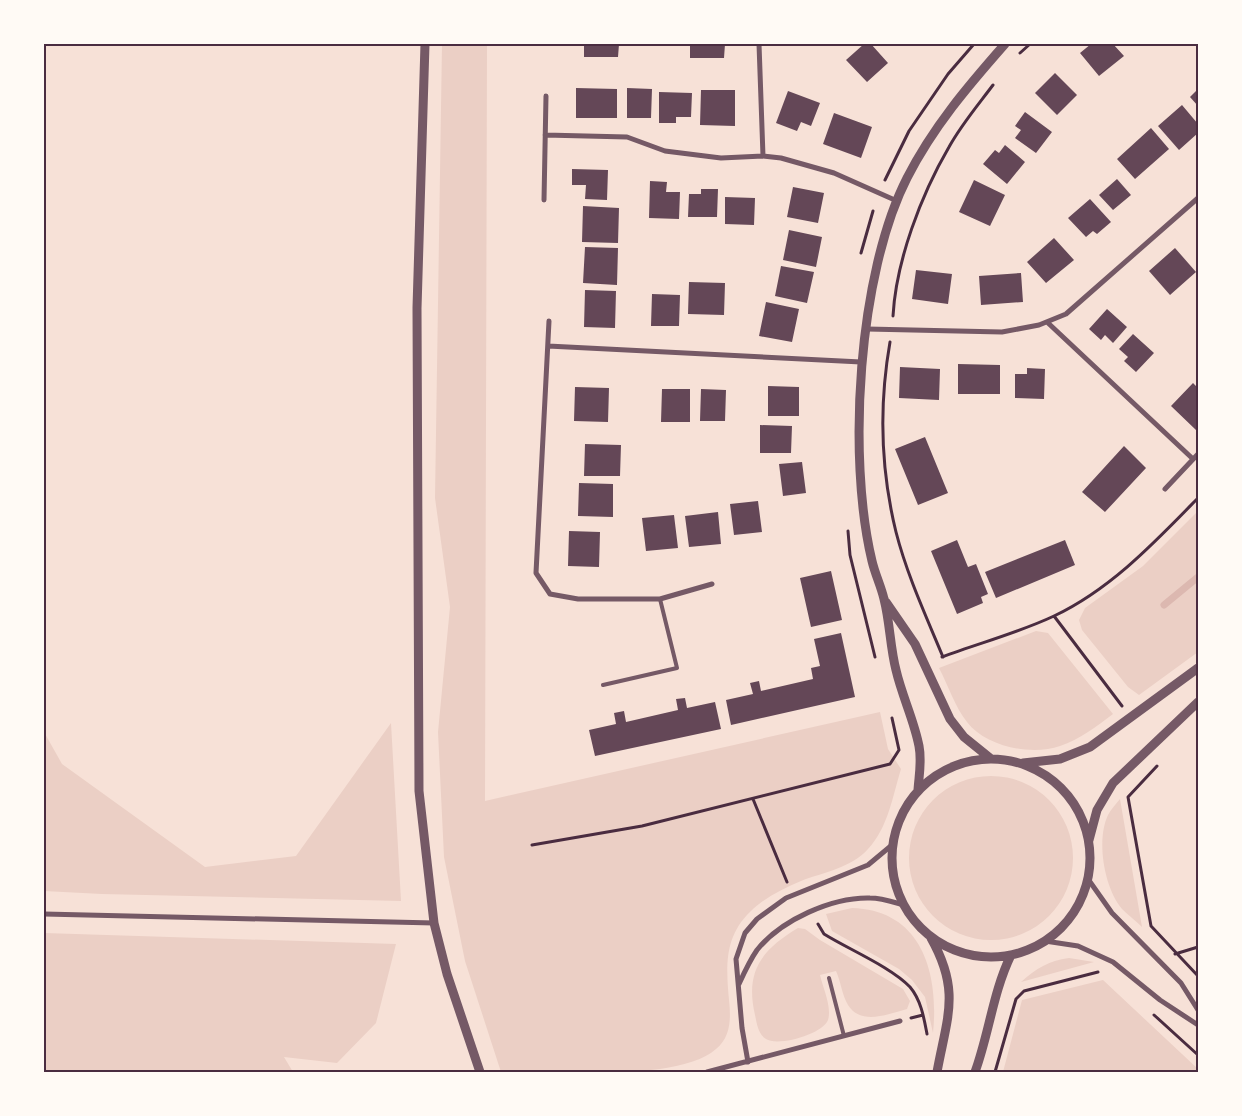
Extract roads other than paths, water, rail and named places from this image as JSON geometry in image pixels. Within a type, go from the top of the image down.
[{"type":"street","points":[[425,44],[417,308],[419,791],[434,923],[449,983],[480,1072]]},
{"type":"street","points":[[759,44],[763,156]]},
{"type":"street","points":[[918,790],[919,748],[896,671],[885,600],[869,550],[863,510],[861,362],[872,286],[883,243],[906,179],[940,122],[964,90],[1005,44]]},
{"type":"street","points":[[544,200],[546,96]]},
{"type":"street","points":[[545,135],[627,138],[664,150],[721,158],[763,156],[781,158],[834,172],[897,201]]},
{"type":"street","points":[[867,328],[1002,332],[1047,322],[1066,314],[1198,198]]},
{"type":"street","points":[[549,321],[536,573],[550,594],[578,599],[660,599],[712,584]]},
{"type":"street","points":[[1047,322],[1193,460]]},
{"type":"street","points":[[548,346],[861,362]]},
{"type":"street","points":[[1165,489],[1198,454]]},
{"type":"street","points":[[885,600],[915,644],[953,724],[964,737],[990,758]]},
{"type":"street","points":[[1022,763],[1060,759],[1090,747],[1198,668]]},
{"type":"street","points":[[1089,840],[1097,810],[1113,783],[1198,702]]},
{"type":"street","points":[[928,933],[950,948],[964,954],[988,957],[1011,955],[1029,950],[1061,929],[1073,914],[1082,897],[1088,879],[1091,859],[1089,840],[1077,807],[1066,792],[1039,770],[1022,763],[990,758],[971,760],[952,766],[934,776],[918,790],[900,819],[892,845],[893,876],[904,905],[928,933],[944,965],[950,994],[947,1031],[937,1072]]},
{"type":"street","points":[[748,1062],[742,1028],[736,966],[737,951],[745,933],[758,918],[792,895],[868,864],[892,845]]},
{"type":"street","points":[[1088,879],[1112,913],[1182,983],[1198,1010]]},
{"type":"street","points":[[739,984],[751,959],[766,941],[801,918],[836,904],[858,898],[884,899],[904,905]]},
{"type":"street","points":[[44,914],[434,923]]},
{"type":"street","points":[[1045,941],[1078,946],[1113,962],[1160,1000],[1198,1025]]},
{"type":"street","points":[[975,1072],[988,1035],[1002,972],[1011,955]]},
{"type":"street","points":[[706,1072],[718,1071],[900,1021]]},
{"type":"lane","points":[[603,685],[677,668],[660,599]]},
{"type":"lane","points":[[829,978],[844,1036]]},
{"type":"waterway","points":[[1164,605],[1198,577]]}]
